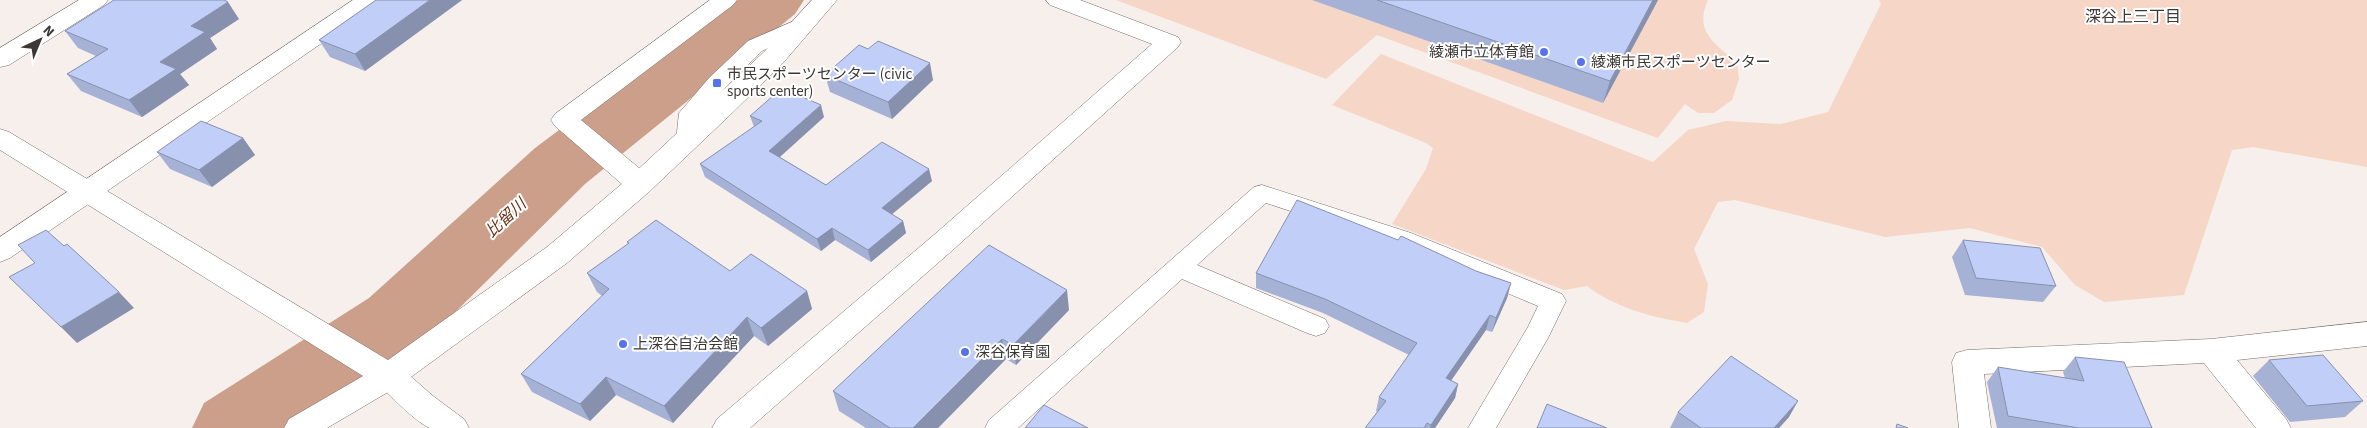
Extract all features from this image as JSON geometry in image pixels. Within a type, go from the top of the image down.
[{"type":"street","points":[[0,59],[96,0]]},
{"type":"street","points":[[0,251],[369,0]]},
{"type":"street","points":[[640,184],[564,120],[725,0]]},
{"type":"street","points":[[300,428],[378,369],[557,255],[687,141],[774,57],[825,0]]},
{"type":"street","points":[[728,428],[945,241],[1169,42],[1058,0]]},
{"type":"street","points":[[0,138],[323,338],[378,369],[453,428]]},
{"type":"street","points":[[1974,428],[1967,362],[2211,351],[2367,334]]},
{"type":"street","points":[[2211,351],[2275,428]]},
{"type":"lane","points":[[999,428],[1262,193],[1402,239],[1553,300],[1539,332],[1482,428]]},
{"type":"lane","points":[[1179,268],[1316,326]]},
{"type":"shaded area","name":"綾瀬市民スポーツセンター","points":[[1116,0],[1708,0],[1704,11],[1703,21],[1705,29],[1715,43],[1737,63],[1739,79],[1732,100],[1714,113],[1698,113],[1685,104],[1658,138],[1377,35],[1326,79]]},
{"type":"shaded area","points":[[1879,0],[2367,0],[2367,167],[2253,147],[2232,150],[2184,295],[2104,302],[2075,285],[2042,247],[1970,228],[1885,237],[1735,200],[1718,202],[1694,249],[1708,284],[1704,312],[1687,323],[1660,318],[1622,306],[1587,286],[1564,290],[1392,224],[1426,169],[1433,148],[1426,143],[1332,105],[1381,54],[1653,162],[1688,130],[1726,121],[1781,124],[1828,112],[1881,4]]},
{"type":"building","points":[[114,0],[224,0],[228,2],[191,26],[205,32],[160,62],[176,69],[129,100],[67,74],[108,49],[65,31]]},
{"type":"building","points":[[376,0],[430,0],[355,54],[319,40]]},
{"type":"building","name":"綾瀬市立体育館","points":[[1377,0],[1653,0],[1610,81]]},
{"type":"building","points":[[878,41],[930,63],[888,102],[825,75],[859,45],[868,49]]},
{"type":"building","points":[[782,88],[821,105],[769,151],[826,185],[882,142],[929,169],[882,208],[903,221],[868,250],[832,228],[817,239],[700,164],[762,121],[750,116]]},
{"type":"building","points":[[201,121],[243,138],[199,170],[157,152]]},
{"type":"building","points":[[1297,200],[1398,240],[1401,236],[1476,271],[1511,283],[1496,318],[1490,315],[1446,378],[1458,384],[1431,425],[1427,423],[1424,428],[1365,428],[1386,401],[1379,397],[1417,343],[1325,299],[1256,273]]},
{"type":"building","points":[[656,220],[730,271],[751,254],[807,291],[761,328],[747,317],[664,406],[606,377],[580,404],[521,374],[609,289],[587,273],[629,243],[627,242]]},
{"type":"building","points":[[46,230],[64,246],[67,244],[119,292],[61,327],[9,277],[35,263],[18,245]]},
{"type":"building","points":[[1963,240],[2040,248],[2056,286],[1976,278]]},
{"type":"building","points":[[989,245],[1067,290],[1013,345],[1002,339],[913,428],[890,428],[833,391]]},
{"type":"building","points":[[2323,355],[2363,401],[2307,406],[2269,360]]},
{"type":"building","points":[[1731,356],[1798,401],[1774,428],[1701,428],[1678,412]]},
{"type":"building","points":[[2075,357],[2124,362],[2152,428],[2079,428],[2008,416],[1998,367],[2084,381]]},
{"type":"building","points":[[1547,404],[1607,428],[1537,428]]},
{"type":"building","points":[[1044,405],[1088,428],[1025,428]]},
{"type":"building","points":[[1897,424],[1908,428],[1896,428]]},
{"type":"waterway","name":"比留川","points":[[234,428],[397,320],[560,166],[773,0]]},
{"type":"place","name":"綾瀬市立体育館","points":[[1544,52]]},
{"type":"place","name":"綾瀬市民スポーツセンター","points":[[1581,62]]},
{"type":"place","name":"市民スポーツセンター (civic sports center)","points":[[717,83]]},
{"type":"place","name":"上深谷自治会館","points":[[623,344]]},
{"type":"place","name":"深谷保育園","points":[[965,352]]},
{"type":"district","name":"深谷上三丁目","points":[[2133,17]]}]
